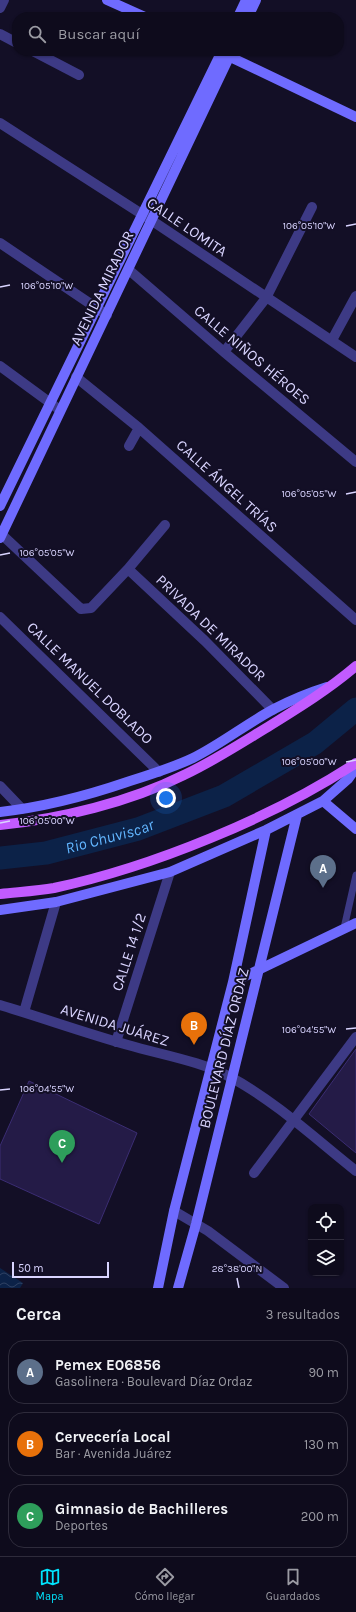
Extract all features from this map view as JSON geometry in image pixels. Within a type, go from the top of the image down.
[{"type":"main road","points":[[108,0],[134,12]]},
{"type":"main road","points":[[240,12],[246,0]]},
{"type":"main road","points":[[250,12],[256,0]]},
{"type":"main road","name":"AVENIDA MIRADOR","points":[[0,506],[142,214],[223,56]]},
{"type":"main road","name":"AVENIDA MIRADOR","points":[[0,535],[129,270],[223,56]]},
{"type":"main road","points":[[233,56],[356,117]]},
{"type":"main road","points":[[0,825],[22,823],[99,806],[146,791],[184,775],[251,737],[334,685],[356,666]]},
{"type":"main road","points":[[0,812],[22,809],[96,793],[160,772],[193,758],[244,729],[273,710],[304,694],[334,685]]},
{"type":"main road","points":[[0,894],[54,888],[169,854],[257,817],[333,778],[356,763]]},
{"type":"main road","points":[[0,910],[56,902],[170,872],[266,830],[323,801],[348,779],[356,768]]},
{"type":"main road","points":[[323,801],[356,829]]},
{"type":"main road","name":"BOULEVARD DÍAZ ORDAZ","points":[[178,1288],[196,1224],[297,815]]},
{"type":"main road","name":"BOULEVARD DÍAZ ORDAZ","points":[[158,1288],[174,1211],[233,982],[266,830]]},
{"type":"main road","points":[[233,982],[356,923]]},
{"type":"street","points":[[0,8],[4,0]]},
{"type":"street","points":[[0,34],[12,40]]},
{"type":"street","points":[[43,56],[79,75]]},
{"type":"street","name":"CALLE LOMITA","points":[[0,123],[142,214],[266,298],[332,340],[356,358]]},
{"type":"street","points":[[224,352],[266,298],[312,207]]},
{"type":"street","points":[[0,243],[107,316]]},
{"type":"street","name":"CALLE NIÑOS HÉROES","points":[[129,270],[224,352],[356,462]]},
{"type":"street","points":[[332,340],[356,296]]},
{"type":"street","points":[[0,366],[60,410]]},
{"type":"street","name":"CALLE ÁNGEL TRÍAS","points":[[76,377],[139,428],[356,620]]},
{"type":"street","points":[[129,446],[139,428]]},
{"type":"street","points":[[0,535],[81,609],[91,608],[128,569],[165,525]]},
{"type":"street","name":"PRIVADA DE MIRADOR","points":[[128,569],[205,642],[273,710]]},
{"type":"street","name":"CALLE MANUEL DOBLADO","points":[[0,617],[160,772]]},
{"type":"street","points":[[0,786],[22,809]]},
{"type":"street","name":"CALLE 14 1/2","points":[[116,1042],[170,872]]},
{"type":"street","points":[[24,1012],[56,902]]},
{"type":"street","name":"AVENIDA JUÁREZ","points":[[0,1005],[116,1042],[210,1069],[232,1078],[253,1091],[356,1171]]},
{"type":"street","points":[[254,1173],[356,1037]]},
{"type":"street","points":[[174,1211],[196,1224],[284,1288]]},
{"type":"lane","points":[[344,928],[356,875]]},
{"type":"water","points":[[0,1268],[23,1283],[20,1288],[0,1288]]},
{"type":"building","points":[[356,1049],[356,1153],[309,1114]]},
{"type":"building","points":[[29,1081],[137,1133],[99,1224],[0,1179],[0,1146]]},
{"type":"waterway","name":"Rio Chuviscar","points":[[0,858],[46,853],[138,829],[224,796],[315,743],[356,709]]},
{"type":"place","name":"Pemex E06856","points":[[323,888]]},
{"type":"place","name":"Cervecería Local","points":[[194,1045]]},
{"type":"place","name":"Gimnasio de Bachilleres","points":[[62,1163]]}]
